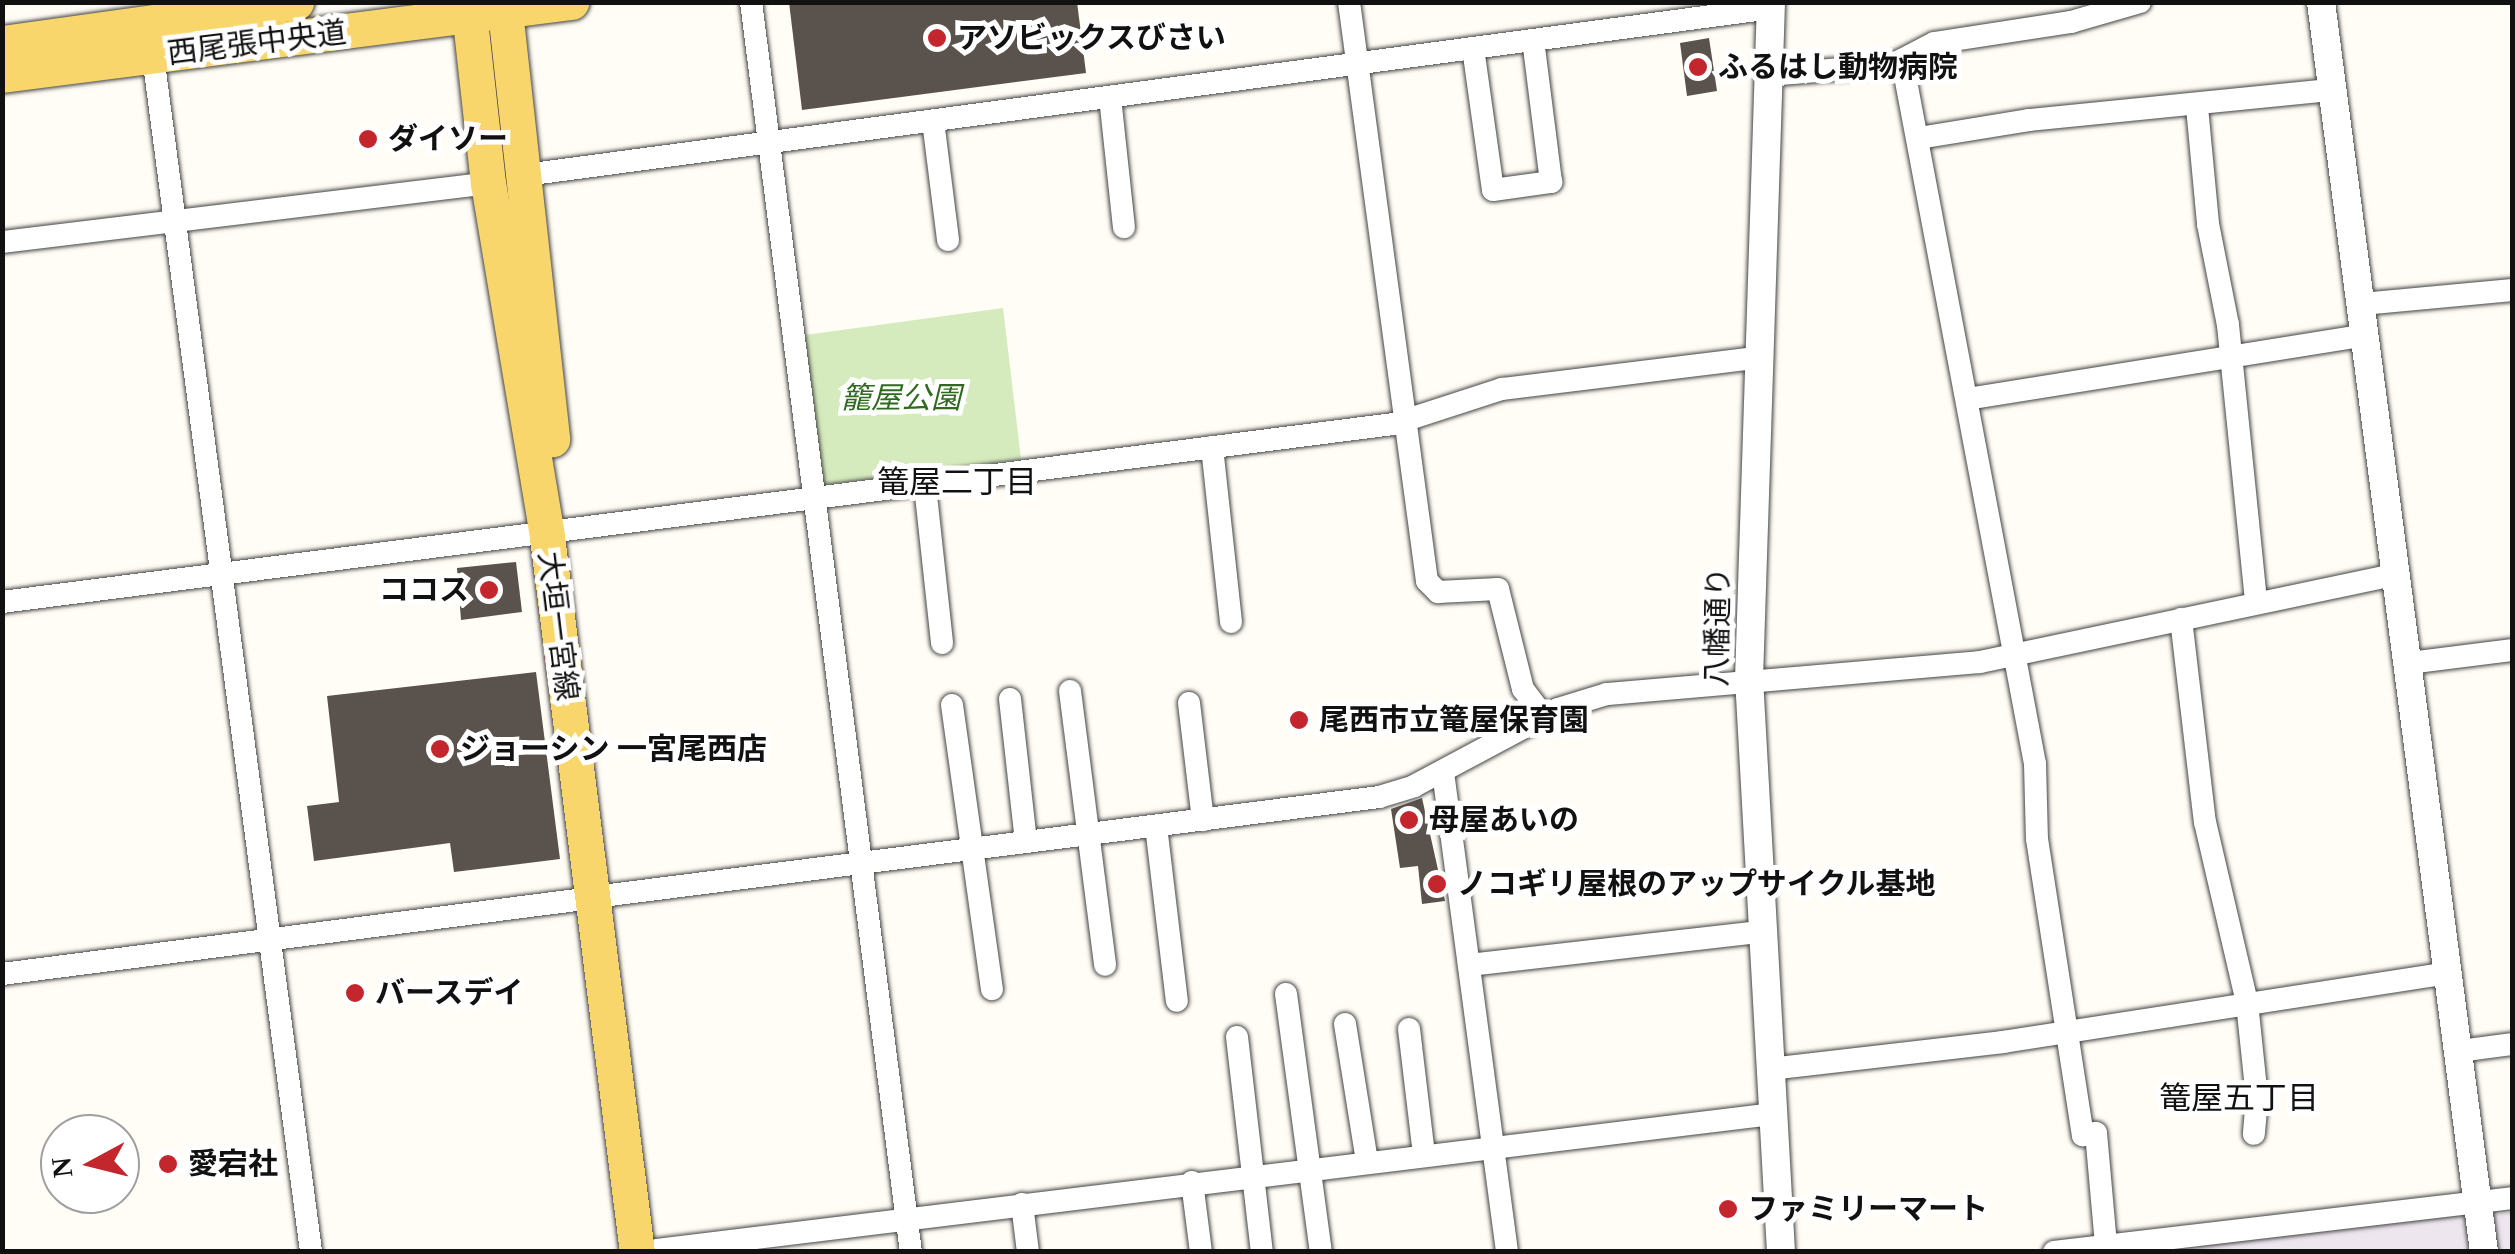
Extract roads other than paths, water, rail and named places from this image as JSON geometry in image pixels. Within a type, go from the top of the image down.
[{"type":"main road","name":"西尾張中央道","points":[[2,75],[148,27],[296,2]]},
{"type":"main road","name":"西尾張中央道","points":[[2,43],[148,27],[570,2]]},
{"type":"main road","name":"大垣一宮線","points":[[504,8],[524,175],[555,536],[601,896],[637,1252]]},
{"type":"main road","name":"大垣一宮線","points":[[469,10],[488,182],[555,536]]},
{"type":"main road","name":"大垣一宮線","points":[[601,896],[657,1251]]},
{"type":"street","points":[[751,2],[911,1252]]},
{"type":"street","points":[[1349,2],[1427,581],[1438,592],[1498,589],[1523,690],[1544,718]]},
{"type":"street","points":[[1767,75],[1856,71],[1902,60],[1934,43],[2070,22],[2140,2]]},
{"type":"street","points":[[2321,2],[2484,1252]]},
{"type":"street","points":[[524,175],[1771,5]]},
{"type":"street","name":"八幡通り","points":[[1771,5],[1755,358],[1749,678],[1760,932],[1781,1252]]},
{"type":"street","points":[[148,27],[311,1252]]},
{"type":"street","points":[[1473,48],[1492,190],[1551,182],[1534,40]]},
{"type":"street","points":[[1902,60],[2014,654],[2083,1135],[2096,1133],[2106,1245]]},
{"type":"street","points":[[1918,138],[2029,120],[2197,107],[2332,90]]},
{"type":"street","points":[[1110,97],[1124,227]]},
{"type":"street","points":[[2197,107],[2208,224],[2231,355],[2256,603]]},
{"type":"street","points":[[932,121],[948,240]]},
{"type":"street","points":[[2,242],[488,182]]},
{"type":"street","points":[[2362,304],[2512,290]]},
{"type":"street","points":[[1967,399],[2366,334]]},
{"type":"street","points":[[2,602],[555,536],[1212,448],[1406,420],[1502,389],[1755,358]]},
{"type":"street","points":[[1212,448],[1231,622]]},
{"type":"street","points":[[924,486],[942,642]]},
{"type":"street","points":[[2,974],[1378,798],[1443,772],[1544,718],[1606,694],[2014,654],[2397,574]]},
{"type":"street","points":[[2180,619],[2205,822],[2247,1003],[2257,1098],[2254,1134]]},
{"type":"street","points":[[2409,663],[2512,650]]},
{"type":"street","points":[[1070,691],[1104,964]]},
{"type":"street","points":[[1010,699],[1026,842]]},
{"type":"street","points":[[1189,704],[1204,820]]},
{"type":"street","points":[[952,706],[992,989]]},
{"type":"street","points":[[1443,772],[1507,1252]]},
{"type":"street","points":[[1156,826],[1177,1001]]},
{"type":"street","points":[[1469,966],[1760,932]]},
{"type":"street","points":[[1770,1069],[2068,1032],[2450,973]]},
{"type":"street","points":[[1286,994],[1321,1252]]},
{"type":"street","points":[[1345,1024],[1367,1162]]},
{"type":"street","points":[[1409,1029],[1424,1155]]},
{"type":"street","points":[[1236,1038],[1262,1252]]},
{"type":"street","points":[[2460,1051],[2512,1044]]},
{"type":"street","points":[[657,1251],[1192,1182],[1772,1114]]},
{"type":"street","points":[[1192,1182],[1201,1252]]},
{"type":"street","points":[[2054,1252],[2512,1198]]},
{"type":"street","points":[[1022,1204],[1028,1252]]},
{"type":"place","name":"アソビックスびさい","points":[[937,38]]},
{"type":"place","name":"ふるはし動物病院","points":[[1698,67]]},
{"type":"place","name":"ダイソー","points":[[368,139]]},
{"type":"place","name":"ココス","points":[[489,590]]},
{"type":"place","name":"尾西市立篭屋保育園","points":[[1299,720]]},
{"type":"place","name":"ジョーシン 一宮尾西店","points":[[440,749]]},
{"type":"place","name":"母屋あいの","points":[[1409,820]]},
{"type":"place","name":"ノコギリ屋根のアップサイクル基地","points":[[1437,884]]},
{"type":"place","name":"バースデイ","points":[[355,993]]},
{"type":"place","name":"愛宕社","points":[[168,1164]]},
{"type":"place","name":"ファミリーマート","points":[[1728,1209]]},
{"type":"district","name":"篭屋二丁目","points":[[957,482]]},
{"type":"district","name":"篭屋五丁目","points":[[2239,1098]]},
{"type":"park label","name":"籠屋公園","points":[[901,398]]}]
